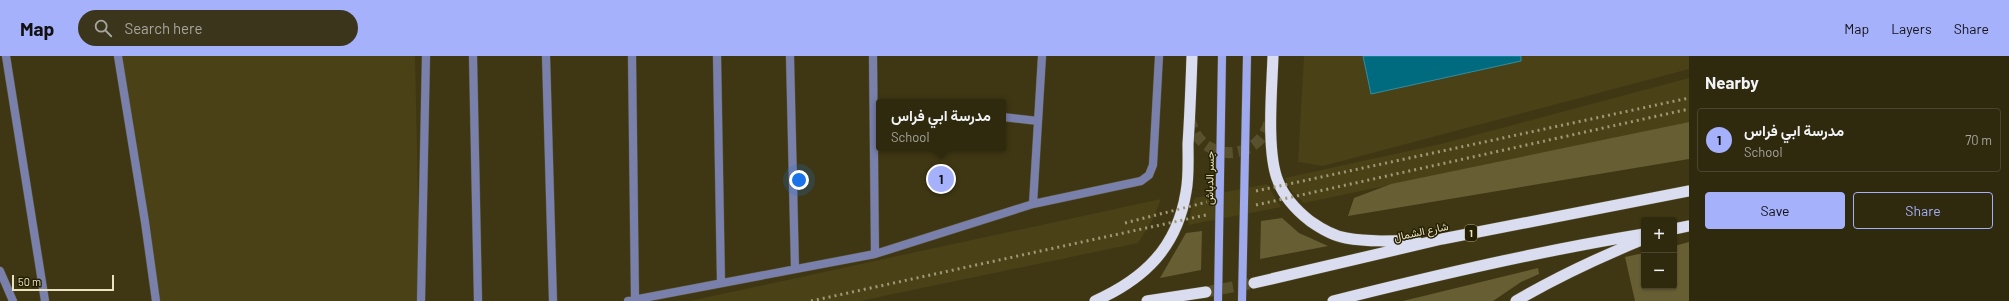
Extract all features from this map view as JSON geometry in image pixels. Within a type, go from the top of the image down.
[{"type":"highway","points":[[1095,301],[1130,283],[1144,272],[1164,249],[1179,221],[1186,192],[1192,56]]},
{"type":"highway","points":[[1273,56],[1272,107],[1274,166],[1280,185],[1293,205],[1314,224],[1345,238],[1380,240],[1442,239]]},
{"type":"highway","name":"شارع الشمال","points":[[1254,283],[1442,239],[1689,191]]},
{"type":"highway","points":[[1677,228],[1689,226]]},
{"type":"highway","points":[[1334,301],[1469,267],[1566,247],[1641,234]]},
{"type":"highway","points":[[1516,301],[1560,276],[1641,240]]},
{"type":"highway","points":[[1147,301],[1206,292]]},
{"type":"main road","name":"جسر الدباش","points":[[1218,301],[1222,56]]},
{"type":"main road","points":[[1242,301],[1247,56]]},
{"type":"street","points":[[6,56],[45,301]]},
{"type":"street","points":[[118,56],[146,222],[156,301]]},
{"type":"street","points":[[421,301],[426,56]]},
{"type":"street","points":[[473,56],[478,301]]},
{"type":"street","points":[[546,56],[553,301]]},
{"type":"street","points":[[632,56],[632,300],[874,254],[1033,204],[1141,181],[1149,175],[1153,165],[1159,56]]},
{"type":"street","points":[[717,56],[720,283]]},
{"type":"street","points":[[790,56],[795,269]]},
{"type":"street","points":[[873,56],[876,105],[874,254]]},
{"type":"street","points":[[1033,204],[1042,56]]},
{"type":"street","points":[[1006,117],[1038,121]]},
{"type":"street","points":[[0,271],[12,301]]},
{"type":"shaded area","points":[[117,56],[415,56],[420,301],[154,301]]},
{"type":"shaded area","points":[[1304,56],[1689,56],[1689,69],[1323,166],[1298,162]]},
{"type":"shaded area","points":[[1689,78],[1689,122],[1304,203],[1290,189],[1285,178],[1445,143]]},
{"type":"shaded area","points":[[1689,122],[1689,159],[1348,216],[1354,198],[1391,184]]},
{"type":"shaded area","points":[[1267,184],[1281,207],[1188,225],[1194,198]]},
{"type":"shaded area","points":[[1161,199],[1152,221],[1138,243],[860,301],[690,301]]},
{"type":"shaded area","points":[[1282,218],[1299,233],[1328,246],[1260,259],[1261,221]]},
{"type":"shaded area","points":[[1202,231],[1201,270],[1160,278],[1186,233]]},
{"type":"shaded area","points":[[1689,242],[1689,301],[1635,301],[1625,257],[1641,254],[1641,289],[1677,289],[1677,245]]},
{"type":"shaded area","points":[[1538,268],[1539,274],[1521,282],[1493,301],[1403,301]]},
{"type":"building","points":[[1363,56],[1521,56],[1521,61],[1371,94]]},
{"type":"tunnel","points":[[1190,118],[1195,133],[1204,144],[1216,150],[1229,153],[1242,151],[1254,144],[1264,134],[1270,119]]},
{"type":"tunnel","points":[[1206,292],[1254,283]]},
{"type":"railway","points":[[1256,191],[1689,98]]},
{"type":"railway","points":[[1256,205],[1689,109]]},
{"type":"railway","points":[[1125,223],[1207,202]]},
{"type":"railway","points":[[811,301],[1206,215]]},
{"type":"place","name":"مدرسة ابي فراس","points":[[941,179]]}]
